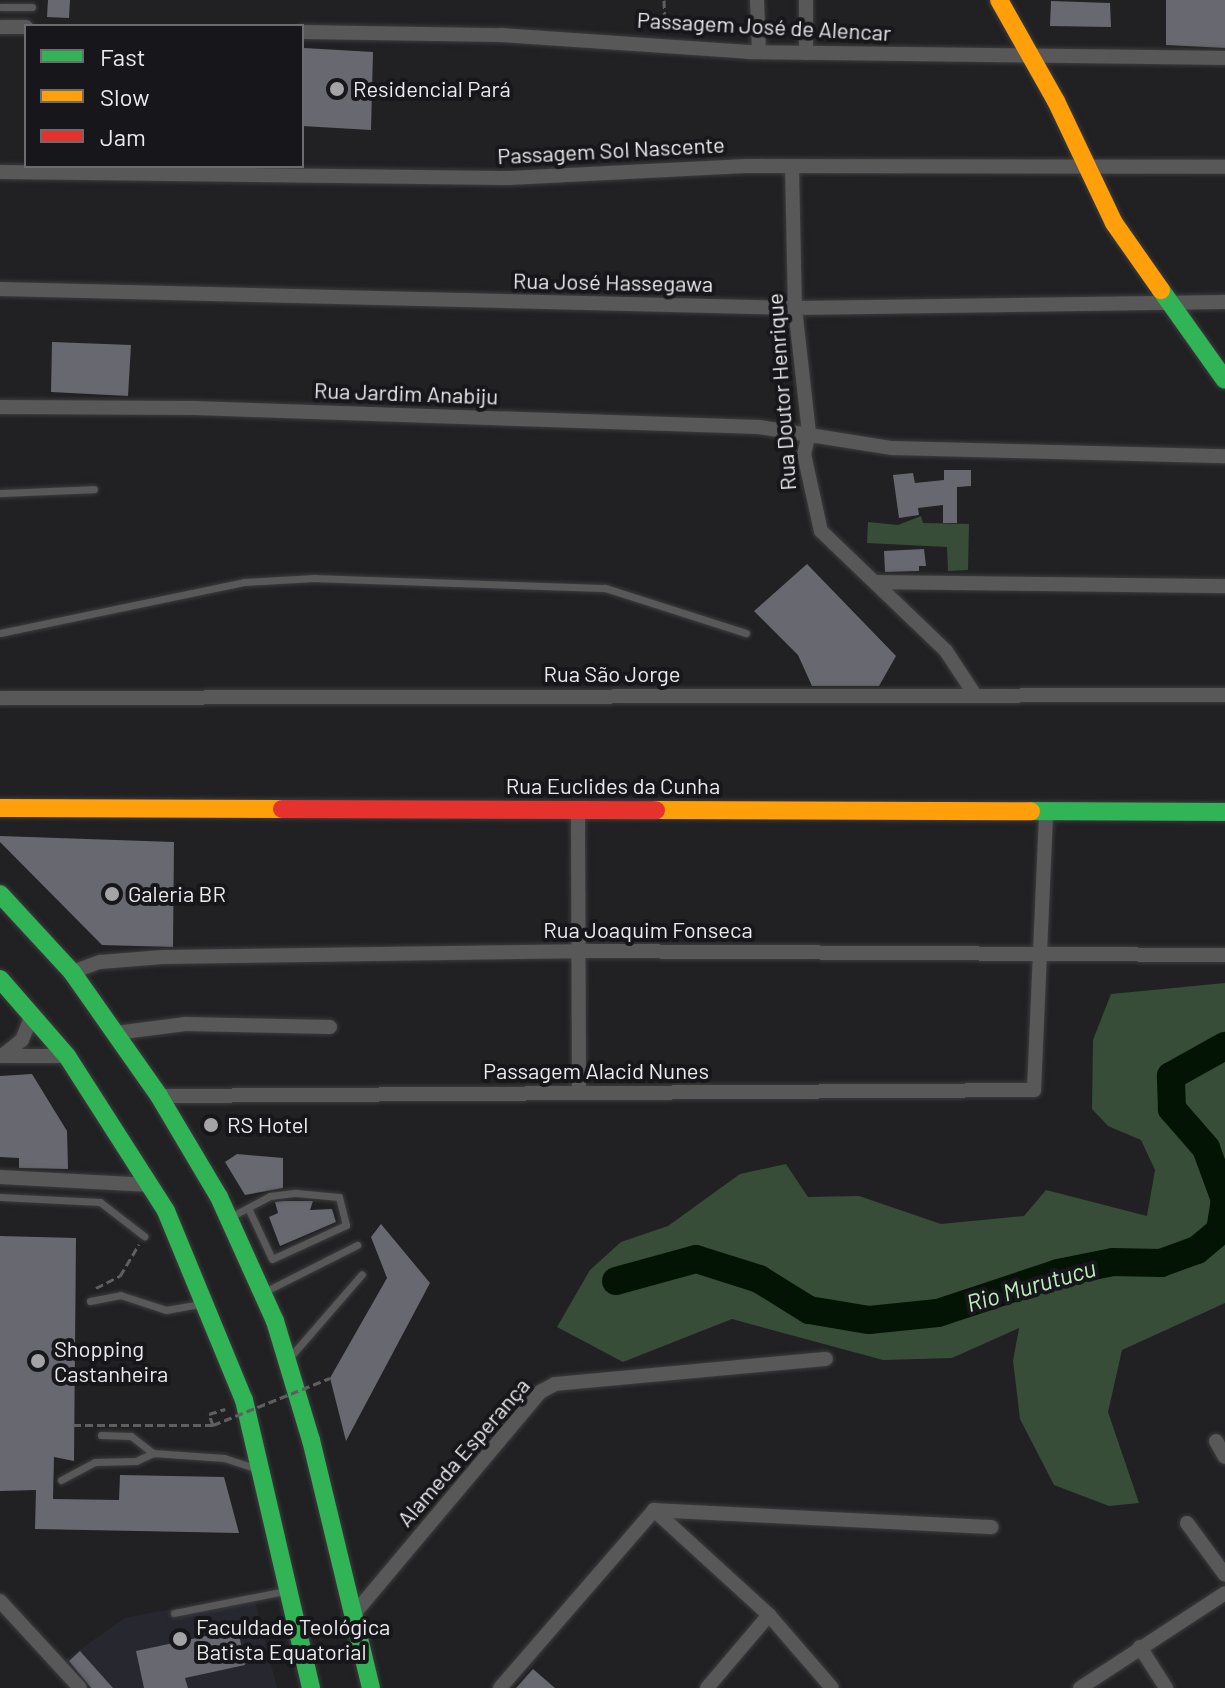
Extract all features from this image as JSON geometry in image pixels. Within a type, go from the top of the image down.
[{"type":"main road","points":[[999,0],[1026,55],[1056,101],[1084,168],[1166,302],[1225,380]]},
{"type":"main road","name":"Rua Euclides da Cunha","points":[[0,808],[1225,812]]},
{"type":"main road","points":[[0,894],[72,972],[116,1033],[159,1096],[228,1218],[262,1293],[287,1361],[371,1688]]},
{"type":"main road","points":[[0,979],[67,1056],[151,1185],[205,1302],[244,1400],[291,1590],[311,1688]]},
{"type":"street","points":[[757,0],[759,52]]},
{"type":"street","points":[[806,0],[806,53]]},
{"type":"street","points":[[0,27],[24,27]]},
{"type":"street","name":"Passagem José de Alencar","points":[[304,32],[665,44],[759,52],[1225,58]]},
{"type":"street","name":"Rua Doutor Henrique","points":[[792,167],[795,308],[809,433],[804,454],[821,531],[946,651],[975,695]]},
{"type":"street","name":"Passagem Sol Nascente","points":[[0,172],[555,177],[668,168],[1225,167]]},
{"type":"street","name":"Rua José Hassegawa","points":[[0,289],[795,308],[1225,302]]},
{"type":"street","name":"Rua Jardim Anabiju","points":[[0,407],[210,408],[809,433],[892,448],[1225,456]]},
{"type":"street","points":[[876,582],[1225,586]]},
{"type":"street","name":"Rua São Jorge","points":[[0,698],[1225,695]]},
{"type":"street","points":[[578,810],[579,1093]]},
{"type":"street","points":[[1040,952],[1046,811]]},
{"type":"street","name":"Rua Joaquim Fonseca","points":[[72,972],[100,962],[163,957],[580,951],[1225,955]]},
{"type":"street","name":"Passagem Alacid Nunes","points":[[159,1096],[1034,1090],[1040,952]]},
{"type":"street","points":[[1,1056],[22,1040],[32,1015]]},
{"type":"street","points":[[116,1033],[185,1024],[330,1027]]},
{"type":"street","points":[[1,1056],[67,1056]]},
{"type":"street","points":[[0,1177],[151,1185]]},
{"type":"street","name":"Alameda Esperança","points":[[354,1614],[540,1392],[555,1384],[826,1359]]},
{"type":"street","points":[[1216,1441],[1225,1457]]},
{"type":"street","points":[[654,1510],[992,1527]]},
{"type":"street","points":[[654,1510],[769,1615],[832,1688]]},
{"type":"street","points":[[500,1688],[654,1510]]},
{"type":"street","points":[[1187,1523],[1225,1575]]},
{"type":"street","points":[[1080,1688],[1225,1593]]},
{"type":"street","points":[[0,1601],[80,1688]]},
{"type":"street","points":[[707,1688],[769,1615]]},
{"type":"street","points":[[1140,1647],[1166,1688]]},
{"type":"lane","points":[[0,7],[32,7]]},
{"type":"lane","points":[[0,493],[94,489]]},
{"type":"lane","points":[[0,633],[244,582],[315,578],[605,588],[644,596],[746,633]]},
{"type":"lane","points":[[228,1218],[270,1196],[296,1193],[339,1197],[346,1225],[272,1259],[248,1208]]},
{"type":"lane","points":[[0,1197],[100,1202],[144,1236]]},
{"type":"lane","points":[[262,1293],[357,1245]]},
{"type":"lane","points":[[287,1361],[362,1274]]},
{"type":"lane","points":[[90,1301],[133,1296],[166,1310],[205,1302]]},
{"type":"lane","points":[[101,1435],[131,1436],[153,1453]]},
{"type":"lane","points":[[61,1480],[95,1462],[136,1461],[153,1453],[234,1459],[263,1473]]},
{"type":"lane","points":[[174,1613],[291,1590]]},
{"type":"path","points":[[664,0],[665,44]]},
{"type":"path","points":[[92,1290],[120,1276],[144,1236]]},
{"type":"path","points":[[73,1425],[213,1425],[330,1378]]},
{"type":"path","points":[[213,1425],[209,1414],[227,1408]]},
{"type":"shaded area","name":"Faculdade Teológica Batista Equatorial","points":[[253,1593],[277,1688],[90,1688],[65,1660],[125,1618]]},
{"type":"green space","points":[[921,516],[923,523],[969,524],[968,570],[948,571],[947,547],[867,543],[868,522],[898,525]]},
{"type":"green space","points":[[1225,983],[1225,1303],[1122,1350],[1108,1412],[1139,1503],[1109,1506],[1054,1485],[1020,1419],[1013,1361],[1019,1328],[952,1358],[883,1360],[732,1319],[623,1362],[557,1327],[590,1270],[621,1242],[668,1226],[740,1174],[786,1164],[808,1197],[859,1196],[941,1224],[1024,1216],[1046,1190],[1147,1216],[1155,1170],[1141,1140],[1108,1126],[1092,1109],[1093,1040],[1111,994]]},
{"type":"building","points":[[48,0],[70,0],[69,18],[47,17]]},
{"type":"building","points":[[1166,0],[1225,0],[1225,48],[1166,45]]},
{"type":"building","points":[[1051,1],[1110,3],[1111,27],[1050,26]]},
{"type":"building","name":"Residencial Pará","points":[[304,48],[373,52],[371,130],[304,126]]},
{"type":"building","points":[[52,342],[131,345],[128,396],[51,392]]},
{"type":"building","points":[[944,470],[971,470],[971,486],[957,487],[957,523],[943,523],[943,505],[918,508],[919,515],[899,518],[893,475],[913,473],[915,483],[944,480]]},
{"type":"building","points":[[924,549],[926,566],[919,566],[919,571],[885,572],[884,551]]},
{"type":"building","points":[[807,564],[896,656],[879,686],[812,686],[798,655],[754,611]]},
{"type":"building","name":"Galeria BR","points":[[0,836],[174,842],[173,947],[102,945],[0,842]]},
{"type":"building","points":[[32,1074],[67,1131],[68,1169],[19,1168],[19,1158],[0,1157],[0,1076]]},
{"type":"building","points":[[237,1154],[283,1158],[283,1188],[245,1195],[225,1162]]},
{"type":"building","points":[[313,1201],[310,1210],[332,1209],[336,1222],[280,1246],[269,1217],[278,1213],[275,1202]]},
{"type":"building","points":[[381,1224],[430,1283],[346,1441],[330,1378],[387,1278],[371,1237]]},
{"type":"building","name":"Shopping Castanheira","points":[[0,1236],[76,1238],[74,1461],[54,1457],[53,1499],[119,1500],[120,1475],[224,1477],[239,1533],[35,1529],[36,1490],[0,1491]]},
{"type":"building","points":[[238,1629],[245,1665],[185,1678],[188,1688],[144,1688],[136,1651]]},
{"type":"building","points":[[80,1651],[113,1688],[91,1688],[69,1661]]},
{"type":"building","points":[[533,1669],[555,1688],[516,1688]]},
{"type":"waterway","name":"Rio Murutucu","points":[[616,1281],[696,1259],[759,1279],[809,1310],[869,1320],[938,1313],[1058,1273],[1113,1262],[1161,1263],[1197,1250],[1220,1231],[1225,1200],[1206,1148],[1172,1109],[1171,1076],[1225,1046]]},
{"type":"traffic: fast","points":[[1161,290],[1225,380]]},
{"type":"traffic: fast","points":[[1031,811],[1225,812]]},
{"type":"traffic: fast","points":[[0,894],[72,972],[159,1096],[219,1197],[275,1321],[311,1440],[371,1688]]},
{"type":"traffic: fast","points":[[0,979],[67,1056],[166,1211],[244,1400],[311,1688]]},
{"type":"traffic: slow","points":[[999,0],[1056,101],[1114,223],[1161,290]]},
{"type":"traffic: slow","points":[[0,808],[282,809]]},
{"type":"traffic: slow","points":[[656,810],[1031,811]]},
{"type":"traffic: jam","points":[[282,809],[656,810]]},
{"type":"place","name":"Residencial Pará","points":[[337,89]]},
{"type":"place","name":"Galeria BR","points":[[112,894]]},
{"type":"place","name":"RS Hotel","points":[[211,1125]]},
{"type":"place","name":"Shopping Castanheira","points":[[38,1361]]},
{"type":"place","name":"Faculdade Teológica Batista Equatorial","points":[[180,1639]]}]
